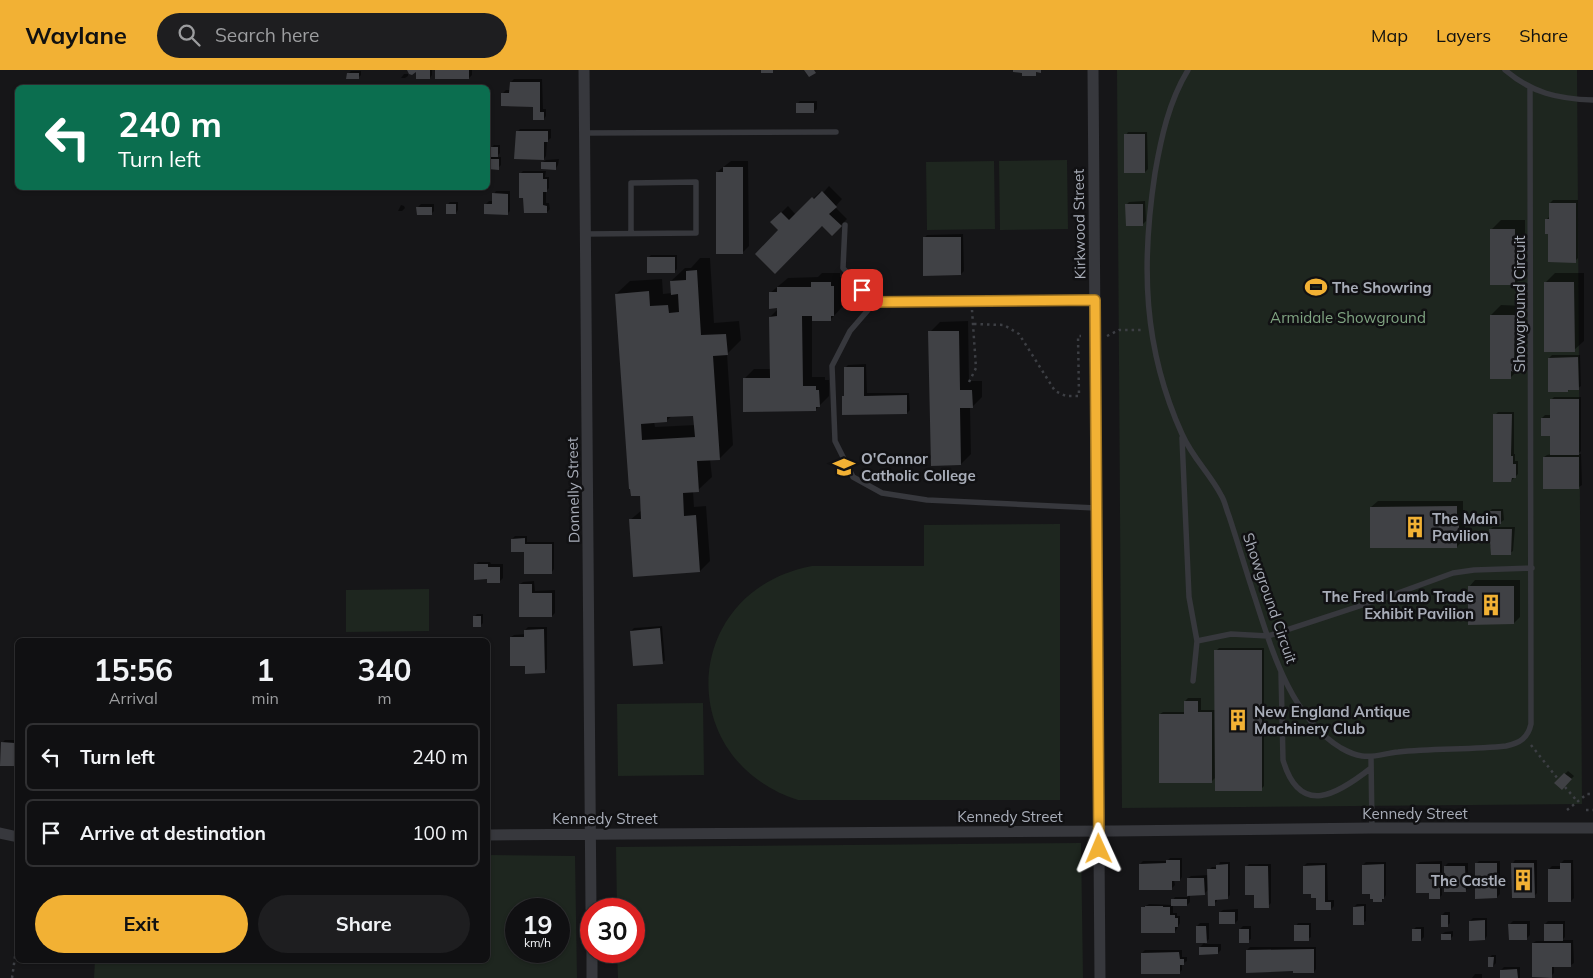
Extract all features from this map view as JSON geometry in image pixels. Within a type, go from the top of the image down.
[{"type":"street","name":"Donnelly Street","points":[[584,70],[592,898]]},
{"type":"street","name":"Kirkwood Street","points":[[1093,70],[1100,978]]},
{"type":"street","name":"Kennedy Street","points":[[490,835],[1593,828]]},
{"type":"street","points":[[0,833],[15,836]]},
{"type":"street","points":[[592,963],[592,978]]},
{"type":"lane","name":"Showground Circuit","points":[[1188,70],[1169,112],[1159,153],[1151,200],[1147,248],[1146,286],[1150,329],[1168,398],[1182,436],[1222,497],[1268,636],[1281,670],[1302,709],[1323,734],[1333,742],[1351,753],[1371,756],[1397,752],[1506,746],[1517,743],[1525,738],[1529,732],[1532,715],[1530,88]]},
{"type":"lane","points":[[1505,70],[1530,88],[1554,97],[1593,100]]},
{"type":"lane","points":[[584,133],[836,132]]},
{"type":"lane","points":[[585,234],[696,233],[696,182],[631,183],[631,233]]},
{"type":"lane","points":[[845,225],[843,268],[875,302],[1095,300]]},
{"type":"lane","points":[[875,302],[850,331],[832,366],[835,441],[853,476],[882,493],[927,500],[1096,508]]},
{"type":"lane","points":[[1182,436],[1189,597],[1197,641],[1193,681]]},
{"type":"lane","points":[[1197,641],[1231,634],[1268,636],[1453,573],[1474,570],[1532,568]]},
{"type":"lane","points":[[1281,670],[1283,760],[1286,770],[1296,785],[1310,794],[1318,796],[1327,795],[1345,788],[1371,768]]},
{"type":"lane","points":[[1371,756],[1372,828]]},
{"type":"path","points":[[969,382],[976,368],[972,301]]},
{"type":"path","points":[[974,324],[1004,325],[1019,334],[1055,391],[1066,396],[1079,396],[1078,336],[1082,336]]},
{"type":"path","points":[[1109,336],[1118,330],[1150,329]]},
{"type":"path","points":[[1525,738],[1558,778]]},
{"type":"path","points":[[1565,787],[1578,801]]},
{"type":"path","points":[[1566,810],[1587,794],[1593,794]]},
{"type":"path","points":[[1586,810],[1593,810]]},
{"type":"path","points":[[12,978],[15,957]]},
{"type":"green space","name":"Armidale Showground","points":[[1117,70],[1577,70],[1582,804],[1122,808]]},
{"type":"green space","points":[[1067,160],[1068,229],[1000,230],[999,161]]},
{"type":"green space","points":[[994,161],[995,229],[927,230],[926,162]]},
{"type":"green space","points":[[1060,524],[1060,800],[798,800],[757,779],[729,750],[713,715],[709,677],[717,640],[737,607],[769,582],[812,566],[924,566],[924,525]]},
{"type":"green space","points":[[429,589],[429,631],[346,632],[346,590]]},
{"type":"green space","points":[[703,703],[704,775],[618,776],[617,704]]},
{"type":"green space","points":[[1081,843],[1083,978],[618,978],[617,963],[645,963],[645,898],[617,898],[616,847]]},
{"type":"green space","points":[[490,855],[575,856],[577,978],[94,978],[95,963],[490,963]]},
{"type":"building","points":[[407,70],[430,70],[430,79],[416,79],[416,72],[412,75]]},
{"type":"building","points":[[435,70],[469,70],[469,79],[435,79]]},
{"type":"building","points":[[761,70],[773,70],[773,73],[761,73]]},
{"type":"building","points":[[804,70],[814,70],[816,73],[809,77]]},
{"type":"building","points":[[1013,70],[1041,70],[1041,73],[1036,72],[1036,76],[1022,76],[1022,73],[1013,72]]},
{"type":"building","points":[[347,73],[359,73],[359,79],[346,79]]},
{"type":"building","points":[[510,82],[540,82],[540,112],[544,112],[544,120],[533,120],[533,107],[501,106],[501,93],[509,93]]},
{"type":"building","points":[[796,103],[814,103],[814,113],[796,113]]},
{"type":"building","points":[[516,131],[548,131],[548,142],[544,142],[544,160],[514,159]]},
{"type":"building","points":[[1124,134],[1145,134],[1145,173],[1124,173]]},
{"type":"building","points":[[490,147],[498,147],[498,157],[490,157]]},
{"type":"building","points":[[490,159],[499,159],[499,170],[490,169]]},
{"type":"building","points":[[541,162],[556,162],[556,170],[541,169]]},
{"type":"building","points":[[723,167],[743,167],[743,254],[716,254],[716,172],[723,172]]},
{"type":"building","points":[[519,173],[543,173],[543,179],[547,179],[547,192],[543,192],[543,205],[547,206],[547,213],[524,213],[523,198],[519,198]]},
{"type":"building","points":[[822,191],[837,207],[829,214],[842,226],[832,236],[822,226],[775,274],[755,254],[778,230],[770,222],[781,212],[789,220],[812,197],[814,199]]},
{"type":"building","points":[[492,193],[508,194],[508,215],[484,214],[484,204],[492,204]]},
{"type":"building","points":[[1549,203],[1576,203],[1576,263],[1548,262],[1548,234],[1545,234],[1545,219],[1549,219]]},
{"type":"building","points":[[446,204],[456,204],[456,214],[446,214]]},
{"type":"building","points":[[1125,204],[1143,204],[1143,226],[1126,226]]},
{"type":"building","points":[[416,207],[432,207],[432,215],[417,215]]},
{"type":"building","points":[[1490,229],[1515,229],[1515,285],[1490,285]]},
{"type":"building","points":[[923,237],[961,237],[961,275],[923,276]]},
{"type":"building","points":[[647,257],[675,257],[675,273],[647,273]]},
{"type":"building","points":[[697,270],[701,335],[726,334],[728,355],[713,356],[720,460],[697,461],[699,492],[683,493],[684,516],[696,515],[700,572],[633,577],[629,519],[641,519],[640,496],[631,496],[629,489],[615,294],[649,291],[650,306],[668,305],[669,313],[679,312],[678,294],[671,295],[670,281],[686,280],[686,271]],"holes":[[[693,416],[695,437],[642,440],[641,424],[667,422],[667,417]]]},
{"type":"building","points":[[811,282],[831,282],[831,286],[834,286],[834,316],[831,316],[831,321],[812,321],[812,316],[802,316],[803,386],[816,386],[816,390],[819,390],[820,407],[816,407],[816,411],[743,412],[743,378],[770,378],[769,317],[777,316],[777,308],[769,309],[769,292],[777,292],[777,287],[811,287]]},
{"type":"building","points":[[1544,282],[1574,282],[1575,352],[1544,352]]},
{"type":"building","points":[[1490,315],[1515,315],[1514,372],[1511,371],[1511,379],[1490,379]]},
{"type":"building","points":[[928,331],[959,331],[960,390],[972,390],[973,408],[960,408],[961,465],[931,466]]},
{"type":"building","points":[[1578,357],[1579,390],[1548,392],[1548,358]]},
{"type":"building","points":[[844,367],[864,367],[864,396],[907,395],[907,414],[842,415]]},
{"type":"building","points":[[1550,399],[1579,399],[1579,455],[1550,455],[1550,436],[1541,436],[1541,418],[1550,418]]},
{"type":"building","points":[[1493,414],[1512,414],[1511,456],[1513,456],[1513,464],[1516,464],[1516,478],[1512,478],[1511,482],[1493,482]]},
{"type":"building","points":[[1543,457],[1579,457],[1579,489],[1543,489]]},
{"type":"building","name":"The Main Pavilion","points":[[1457,506],[1459,537],[1457,537],[1457,548],[1370,548],[1370,507]]},
{"type":"building","points":[[1488,511],[1501,511],[1501,524],[1488,524]]},
{"type":"building","points":[[1489,529],[1512,529],[1511,555],[1491,555]]},
{"type":"building","points":[[525,538],[525,544],[552,544],[552,574],[524,574],[524,552],[511,552],[511,539]]},
{"type":"building","points":[[474,564],[488,564],[488,567],[500,567],[500,583],[487,583],[487,579],[474,580]]},
{"type":"building","points":[[519,584],[532,584],[532,593],[552,593],[552,617],[519,617]]},
{"type":"building","name":"The Fred Lamb Trade Exhibit Pavilion","points":[[1468,586],[1514,586],[1514,624],[1468,625]]},
{"type":"building","points":[[473,616],[481,616],[481,627],[473,627]]},
{"type":"building","points":[[660,628],[663,664],[633,666],[630,631]]},
{"type":"building","points":[[544,629],[545,673],[525,674],[525,666],[510,666],[510,637],[524,637],[524,630]]},
{"type":"building","name":"New England Antique Machinery Club","points":[[1214,650],[1262,650],[1262,791],[1215,791]]},
{"type":"building","points":[[1184,701],[1198,701],[1198,712],[1212,712],[1212,783],[1159,783],[1159,714],[1184,714]]},
{"type":"building","points":[[1,742],[15,743],[14,766],[0,766]]},
{"type":"building","points":[[1564,773],[1572,779],[1562,790],[1554,783]]},
{"type":"building","points":[[1166,860],[1180,860],[1180,881],[1172,881],[1172,890],[1139,890],[1139,864],[1166,863]]},
{"type":"building","points":[[1475,863],[1497,863],[1497,898],[1475,899]]},
{"type":"building","name":"The Castle","points":[[1511,863],[1534,863],[1535,898],[1512,898]]},
{"type":"building","points":[[1560,863],[1571,863],[1571,902],[1548,902],[1548,869],[1560,869]]},
{"type":"building","points":[[1228,864],[1228,899],[1215,900],[1215,906],[1208,906],[1207,869],[1216,869],[1216,865]]},
{"type":"building","points":[[1384,864],[1384,899],[1382,899],[1382,902],[1373,902],[1373,899],[1370,899],[1370,894],[1362,894],[1362,865]]},
{"type":"building","points":[[1416,864],[1440,864],[1440,899],[1429,899],[1429,893],[1416,893]]},
{"type":"building","points":[[1325,865],[1325,902],[1331,902],[1331,910],[1316,910],[1316,898],[1311,898],[1311,894],[1303,894],[1303,866]]},
{"type":"building","points":[[1245,866],[1268,866],[1269,908],[1254,908],[1254,895],[1245,895]]},
{"type":"building","points":[[1444,866],[1465,866],[1466,892],[1444,892]]},
{"type":"building","points":[[1187,878],[1204,878],[1205,895],[1187,896]]},
{"type":"building","points":[[1171,899],[1187,899],[1187,906],[1171,906]]},
{"type":"building","points":[[1364,906],[1364,925],[1353,925],[1353,907]]},
{"type":"building","points":[[1141,907],[1170,907],[1170,915],[1175,915],[1175,918],[1178,918],[1178,927],[1175,927],[1175,933],[1141,933]]},
{"type":"building","points":[[1219,912],[1235,912],[1235,924],[1219,924]]},
{"type":"building","points":[[1441,915],[1448,915],[1448,927],[1441,927]]},
{"type":"building","points":[[1485,920],[1485,940],[1469,941],[1469,921]]},
{"type":"building","points":[[1508,924],[1527,924],[1527,940],[1509,940]]},
{"type":"building","points":[[1544,924],[1563,924],[1563,941],[1544,941]]},
{"type":"building","points":[[1294,925],[1309,925],[1309,941],[1294,941]]},
{"type":"building","points":[[1196,926],[1206,926],[1207,943],[1196,943]]},
{"type":"building","points":[[1239,929],[1249,929],[1249,943],[1239,943]]},
{"type":"building","points":[[1412,929],[1421,929],[1421,941],[1412,941]]},
{"type":"building","points":[[1441,934],[1451,934],[1451,940],[1441,940]]},
{"type":"building","points":[[1532,943],[1571,943],[1571,967],[1552,967],[1552,978],[1532,977]]},
{"type":"building","points":[[1199,947],[1218,947],[1218,954],[1199,955]]},
{"type":"building","points":[[1314,949],[1314,973],[1293,973],[1293,971],[1246,973],[1246,950]]},
{"type":"building","points":[[1179,952],[1180,959],[1184,959],[1184,965],[1180,965],[1180,974],[1141,974],[1141,953]]},
{"type":"building","points":[[1488,957],[1494,957],[1493,967],[1488,967]]},
{"type":"building","points":[[1517,969],[1518,978],[1500,978],[1500,970]]},
{"type":"place","name":"The Showring","points":[[1316,287]]},
{"type":"place","name":"O'Connor Catholic College","points":[[844,467]]},
{"type":"place","name":"The Main Pavilion","points":[[1415,527]]},
{"type":"place","name":"The Fred Lamb Trade Exhibit Pavilion","points":[[1491,605]]},
{"type":"place","name":"New England Antique Machinery Club","points":[[1238,720]]},
{"type":"place","name":"The Castle","points":[[1523,880]]},
{"type":"route","points":[[862,290],[875,302],[1095,300],[1099,849]]}]
